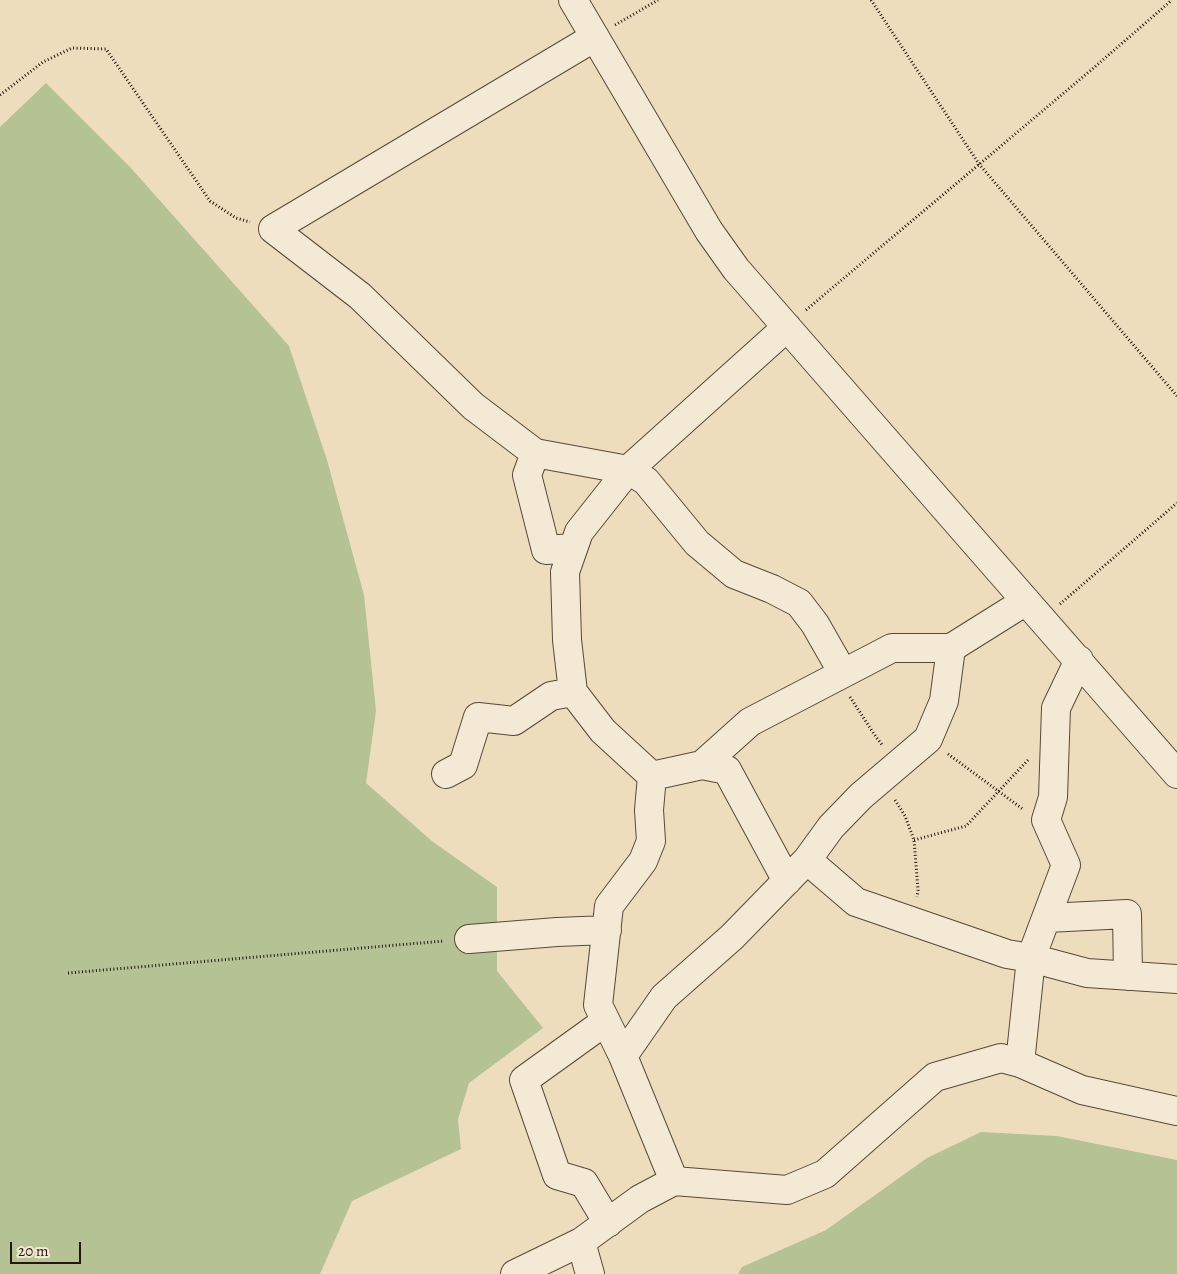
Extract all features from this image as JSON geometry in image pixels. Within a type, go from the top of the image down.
[{"type":"street","points":[[573,0],[710,232],[736,269],[1177,774]]},
{"type":"street","points":[[595,37],[273,229],[360,296],[473,406],[535,453],[628,470],[646,481],[697,543],[734,574],[772,589],[800,603],[815,624],[843,673]]},
{"type":"street","points":[[652,776],[603,731],[573,692],[568,640],[565,572],[579,532],[628,470],[786,327]]},
{"type":"street","points":[[535,453],[528,475],[546,550],[574,548]]},
{"type":"street","points":[[702,765],[750,722],[892,648],[951,648],[1035,610]]},
{"type":"street","points":[[622,1056],[664,997],[732,938],[807,860],[830,827],[861,796],[928,739],[944,701],[951,648]]},
{"type":"street","points":[[1020,1063],[1031,958],[1066,865],[1046,820],[1053,797],[1056,708],[1079,660]]},
{"type":"street","points":[[446,774],[463,765],[478,717],[514,721],[551,696],[573,692]]},
{"type":"street","points":[[652,776],[702,765],[727,770],[787,881]]},
{"type":"street","points":[[652,776],[649,810],[652,841],[643,861],[609,906],[598,1005],[622,1056],[674,1180]]},
{"type":"street","points":[[807,860],[856,902],[1006,954],[1031,958],[1087,973],[1177,979]]},
{"type":"street","points":[[1047,918],[1127,914],[1128,976]]},
{"type":"street","points":[[469,938],[607,930]]},
{"type":"street","points":[[606,1021],[524,1080],[557,1174],[584,1183],[608,1222]]},
{"type":"street","points":[[515,1274],[581,1242],[640,1199],[674,1180],[787,1190],[825,1174],[935,1077],[1001,1058],[1020,1063],[1082,1090],[1177,1111]]},
{"type":"street","points":[[581,1242],[590,1274]]},
{"type":"path","points":[[595,37],[658,0]]},
{"type":"path","points":[[871,0],[979,164],[1177,396]]},
{"type":"path","points":[[786,327],[1172,0]]},
{"type":"path","points":[[0,95],[43,62],[72,48],[106,49],[210,201],[236,218],[273,229]]},
{"type":"path","points":[[1035,610],[1177,503]]},
{"type":"path","points":[[843,673],[847,692],[876,737],[914,840],[918,890],[915,922]]},
{"type":"path","points":[[914,840],[966,826],[1046,740],[1055,736]]},
{"type":"path","points":[[928,739],[1037,820],[1046,820]]},
{"type":"path","points":[[68,973],[469,938]]},
{"type":"green space","points":[[46,83],[130,167],[289,346],[327,460],[364,595],[376,711],[366,783],[433,842],[497,887],[497,971],[543,1028],[469,1083],[458,1119],[461,1149],[352,1201],[320,1274],[0,1274],[0,127]]},
{"type":"green space","points":[[981,1132],[1057,1136],[1177,1160],[1177,1274],[738,1274],[742,1267],[826,1230],[927,1158]]}]
